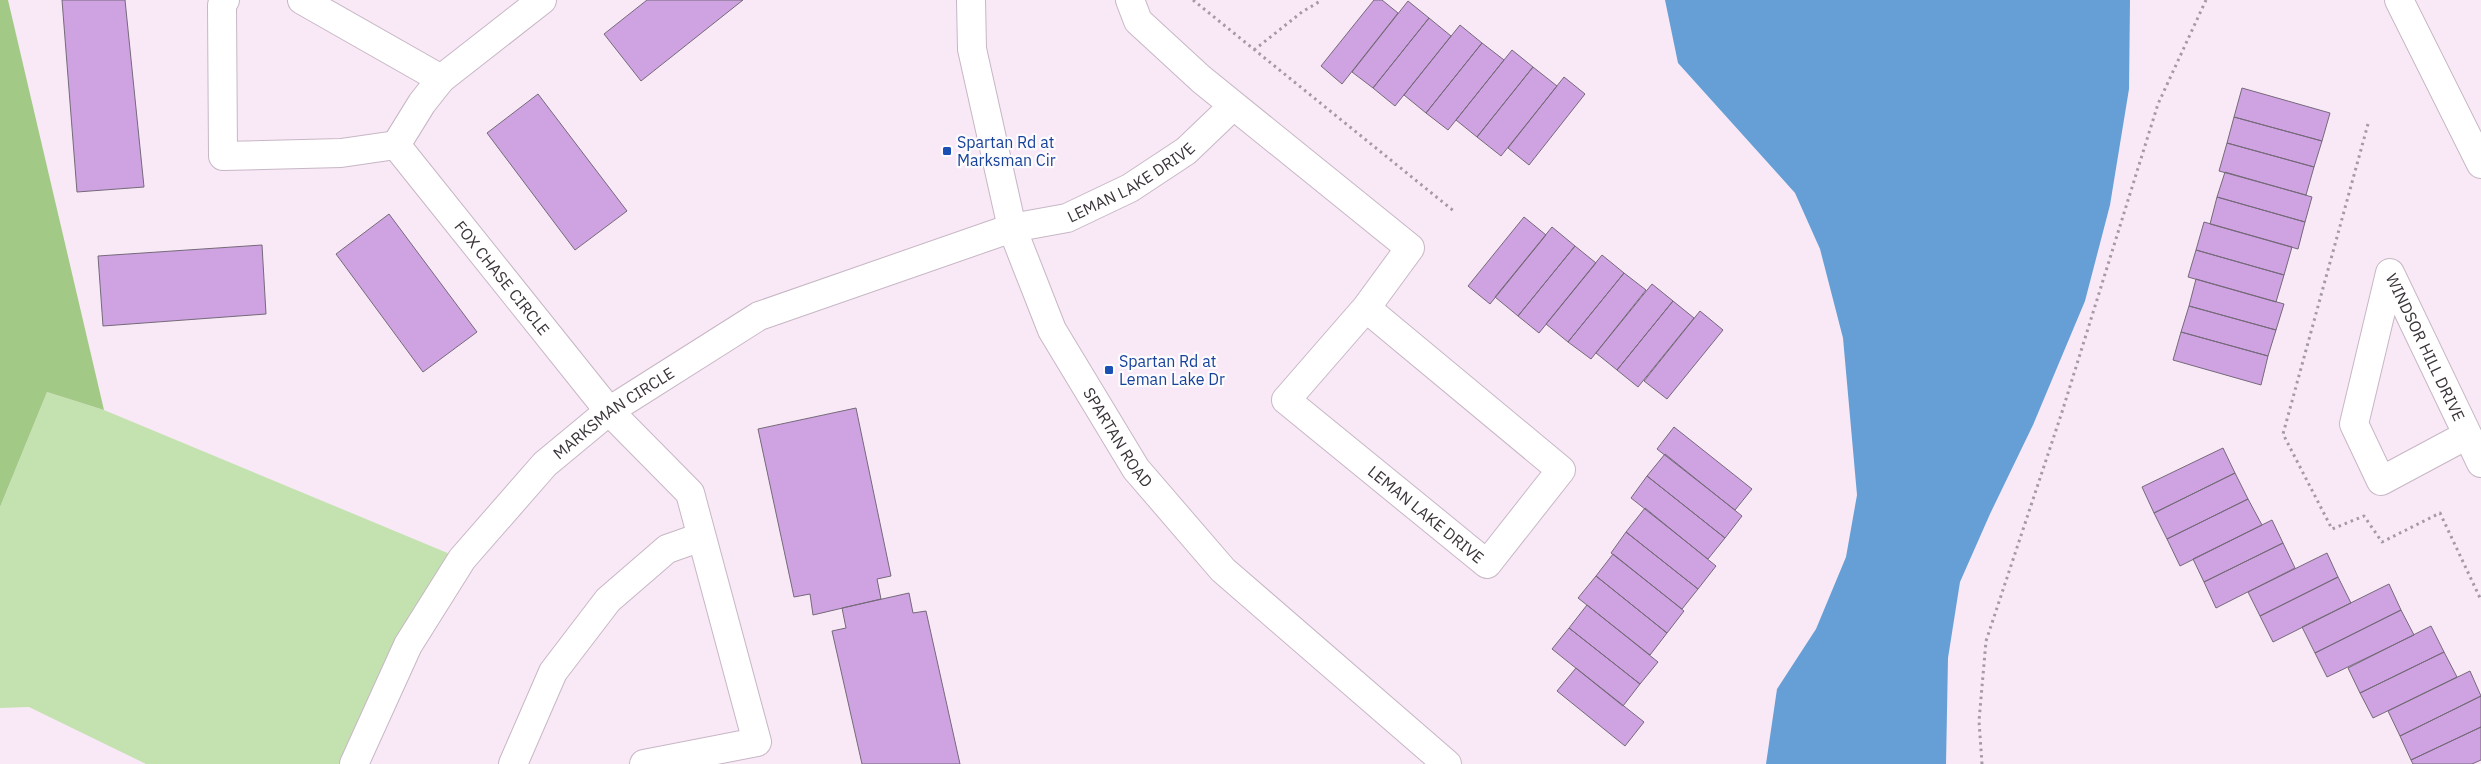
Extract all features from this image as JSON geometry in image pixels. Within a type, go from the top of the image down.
[{"type":"street","points":[[225,0],[222,5],[223,156],[341,153],[396,145],[422,102],[442,79],[542,0]]},
{"type":"street","points":[[302,0],[442,79]]},
{"type":"street","name":"SPARTAN ROAD","points":[[971,0],[972,49],[1012,228],[1052,330],[1136,469],[1223,570],[1447,764]]},
{"type":"street","name":"LEMAN LAKE DRIVE","points":[[1130,0],[1138,22],[1233,106],[1410,248],[1366,308],[1286,400],[1486,564],[1561,470],[1366,308]]},
{"type":"street","points":[[2399,0],[2481,164]]},
{"type":"street","name":"LEMAN LAKE DRIVE","points":[[1012,228],[1067,218],[1130,188],[1186,151],[1233,106]]},
{"type":"street","name":"FOX CHASE CIRCLE","points":[[396,145],[609,411],[690,493],[757,742],[644,764]]},
{"type":"street","name":"MARKSMAN CIRCLE","points":[[354,764],[408,646],[462,559],[545,464],[609,411],[759,316],[1012,228]]},
{"type":"street","name":"WINDSOR HILL DRIVE","points":[[2467,435],[2381,481],[2354,424],[2390,273],[2481,463]]},
{"type":"street","points":[[513,764],[553,672],[608,600],[667,549],[701,537]]},
{"type":"path","points":[[1193,0],[1455,212]]},
{"type":"path","points":[[1254,50],[1302,12],[1322,0]]},
{"type":"path","points":[[1982,764],[1979,721],[1986,641],[2065,403],[2158,104],[2206,0]]},
{"type":"green space","points":[[0,0],[8,0],[104,410],[47,392],[0,507]]},
{"type":"green space","points":[[47,392],[104,410],[462,559],[354,764],[146,764],[29,707],[0,708],[0,507]]},
{"type":"water","points":[[1665,0],[2130,0],[2129,89],[2110,205],[2085,301],[2033,425],[1960,582],[1948,658],[1946,764],[1766,764],[1777,689],[1816,629],[1846,557],[1857,495],[1843,338],[1820,249],[1795,193],[1678,63]]},
{"type":"building","points":[[62,0],[125,0],[144,187],[77,192]]},
{"type":"building","points":[[647,0],[743,0],[641,81],[604,34]]},
{"type":"building","points":[[1374,0],[1382,0],[1398,13],[1342,84],[1321,66]]},
{"type":"building","points":[[1408,1],[1429,18],[1373,88],[1352,72]]},
{"type":"building","points":[[1429,18],[1451,36],[1395,106],[1373,88]]},
{"type":"building","points":[[1460,25],[1482,43],[1426,113],[1404,95]]},
{"type":"building","points":[[1482,43],[1504,60],[1448,130],[1426,113]]},
{"type":"building","points":[[1512,50],[1533,67],[1477,137],[1456,120]]},
{"type":"building","points":[[1533,67],[1557,86],[1501,156],[1477,137]]},
{"type":"building","points":[[1564,77],[1585,94],[1529,165],[1508,148]]},
{"type":"building","points":[[2242,88],[2330,113],[2322,141],[2234,117]]},
{"type":"building","points":[[538,94],[627,211],[575,250],[487,133]]},
{"type":"building","points":[[2234,117],[2322,141],[2314,167],[2227,143]]},
{"type":"building","points":[[2227,143],[2314,167],[2306,195],[2219,171]]},
{"type":"building","points":[[2225,172],[2312,197],[2305,222],[2217,197]]},
{"type":"building","points":[[2217,197],[2305,222],[2298,249],[2210,224]]},
{"type":"building","points":[[389,214],[477,332],[423,372],[336,254]]},
{"type":"building","points":[[1524,217],[1546,235],[1490,304],[1468,286]]},
{"type":"building","points":[[2204,222],[2292,247],[2284,275],[2196,250]]},
{"type":"building","points":[[1552,227],[1575,246],[1518,316],[1495,297]]},
{"type":"building","points":[[262,245],[266,314],[103,326],[98,256]]},
{"type":"building","points":[[1575,246],[1596,263],[1539,333],[1518,316]]},
{"type":"building","points":[[2196,250],[2284,275],[2276,302],[2188,277]]},
{"type":"building","points":[[1602,255],[1624,273],[1568,342],[1546,324]]},
{"type":"building","points":[[1624,273],[1646,290],[1591,359],[1568,342]]},
{"type":"building","points":[[2196,279],[2284,304],[2276,330],[2189,306]]},
{"type":"building","points":[[1652,284],[1673,301],[1617,370],[1596,353]]},
{"type":"building","points":[[1673,301],[1694,318],[1638,387],[1617,370]]},
{"type":"building","points":[[2189,306],[2276,330],[2268,356],[2181,332]]},
{"type":"building","points":[[1700,311],[1723,330],[1667,399],[1644,381]]},
{"type":"building","points":[[2181,332],[2268,356],[2261,385],[2173,360]]},
{"type":"building","points":[[856,408],[891,576],[877,579],[881,599],[813,615],[810,594],[794,597],[758,429]]},
{"type":"building","points":[[1674,427],[1752,489],[1735,510],[1657,449]]},
{"type":"building","points":[[2223,448],[2235,473],[2154,513],[2142,487]]},
{"type":"building","points":[[1665,454],[1742,516],[1725,538],[1647,476]]},
{"type":"building","points":[[2235,473],[2248,499],[2167,539],[2154,513]]},
{"type":"building","points":[[1647,476],[1725,538],[1708,559],[1631,498]]},
{"type":"building","points":[[2248,499],[2262,525],[2180,566],[2167,539]]},
{"type":"building","points":[[1645,508],[1716,566],[1698,589],[1626,532]]},
{"type":"building","points":[[2272,520],[2283,543],[2204,582],[2193,559]]},
{"type":"building","points":[[1626,532],[1698,589],[1682,609],[1611,553]]},
{"type":"building","points":[[2283,543],[2295,568],[2216,608],[2204,582]]},
{"type":"building","points":[[2327,553],[2338,577],[2260,616],[2248,592]]},
{"type":"building","points":[[1613,554],[1684,611],[1667,633],[1596,576]]},
{"type":"building","points":[[1596,576],[1667,633],[1650,655],[1578,598]]},
{"type":"building","points":[[2338,577],[2351,603],[2273,642],[2260,616]]},
{"type":"building","points":[[2389,584],[2401,610],[2315,653],[2302,627]]},
{"type":"building","points":[[909,593],[913,613],[926,611],[960,764],[862,764],[832,631],[846,628],[842,608]]},
{"type":"building","points":[[1587,605],[1658,662],[1640,684],[1569,628]]},
{"type":"building","points":[[2401,610],[2414,635],[2327,677],[2315,653]]},
{"type":"building","points":[[2431,626],[2444,652],[2360,693],[2348,668]]},
{"type":"building","points":[[1569,628],[1640,684],[1623,706],[1552,649]]},
{"type":"building","points":[[2444,652],[2457,677],[2373,718],[2360,693]]},
{"type":"building","points":[[1576,668],[1644,722],[1625,746],[1557,691]]},
{"type":"building","points":[[2470,671],[2481,696],[2400,736],[2388,711]]},
{"type":"building","points":[[2481,696],[2481,727],[2411,760],[2400,736]]},
{"type":"building","points":[[2481,727],[2481,760],[2472,764],[2413,764],[2411,760]]},
{"type":"place","name":"Spartan Rd at Marksman Cir","points":[[947,151]]},
{"type":"place","name":"Spartan Rd at Leman Lake Dr","points":[[1109,370]]}]
